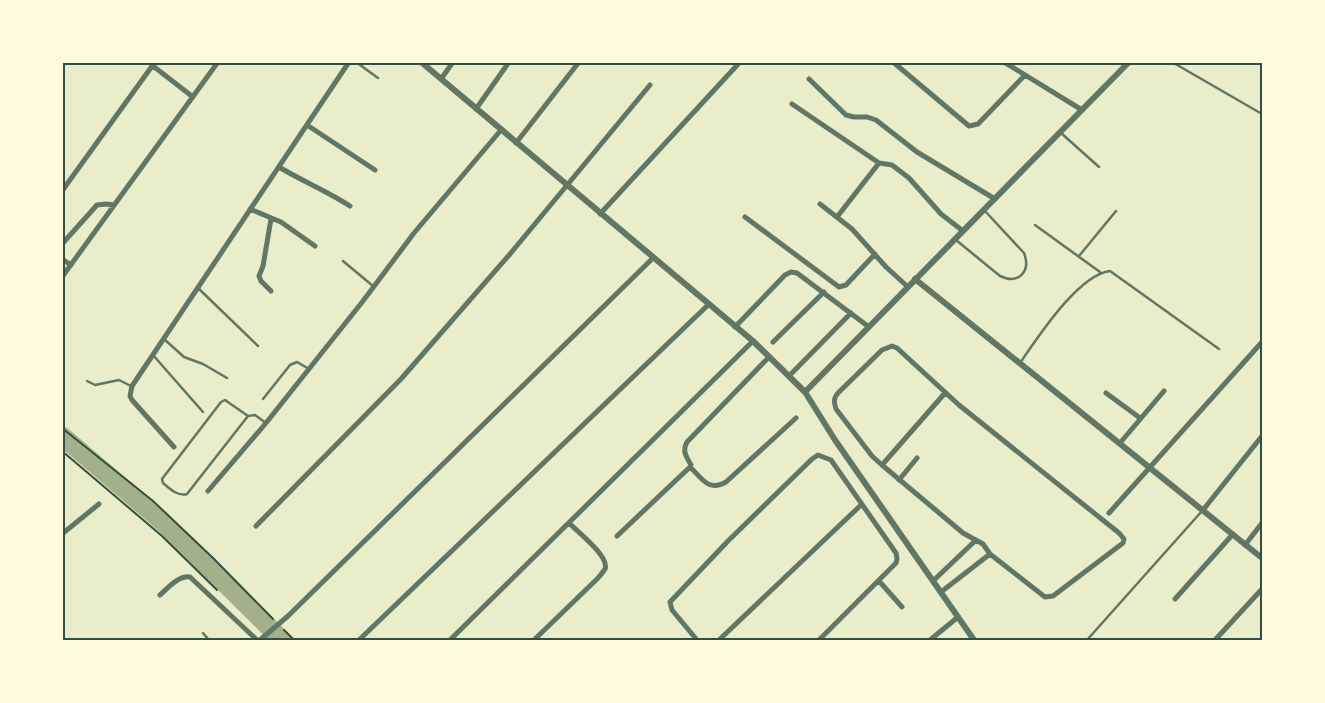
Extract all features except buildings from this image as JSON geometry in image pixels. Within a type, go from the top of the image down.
[{"type":"street","points":[[62,277],[218,62]]},
{"type":"street","points":[[174,446],[132,400],[130,396],[132,386],[349,62]]},
{"type":"street","points":[[421,62],[753,341],[805,392],[973,640]]},
{"type":"street","points":[[441,79],[453,62]]},
{"type":"street","points":[[476,109],[509,62]]},
{"type":"street","points":[[516,143],[579,62]]},
{"type":"street","points":[[600,214],[740,62]]},
{"type":"street","points":[[893,62],[969,126],[978,124],[1025,76]]},
{"type":"street","points":[[1004,62],[1082,110]]},
{"type":"street","points":[[805,392],[1129,62]]},
{"type":"street","points":[[62,191],[154,64],[193,97]]},
{"type":"street","points":[[810,79],[846,115],[876,120],[917,152],[995,198]]},
{"type":"street","points":[[256,526],[402,379],[510,254],[650,85]]},
{"type":"street","points":[[792,104],[879,163],[892,165],[909,178],[941,214],[963,231]]},
{"type":"street","points":[[307,125],[376,170]]},
{"type":"street","points":[[208,491],[266,423],[414,233],[501,130]]},
{"type":"street","points":[[837,217],[879,163]]},
{"type":"street","points":[[279,166],[350,206]]},
{"type":"street","points":[[62,244],[97,205],[106,204],[114,206]]},
{"type":"street","points":[[820,204],[852,229],[886,267],[908,287]]},
{"type":"street","points":[[250,209],[281,222],[315,246]]},
{"type":"street","points":[[746,217],[839,287],[846,285],[875,254]]},
{"type":"street","points":[[271,219],[263,266],[259,276],[261,281],[271,291]]},
{"type":"street","points":[[160,595],[185,576],[190,577],[260,640],[288,616],[653,258]]},
{"type":"street","points":[[62,259],[71,265]]},
{"type":"street","points":[[735,327],[785,275],[791,272],[798,273],[868,327]]},
{"type":"street","points":[[916,280],[1262,558]]},
{"type":"street","points":[[773,342],[824,292]]},
{"type":"street","points":[[359,640],[709,304]]},
{"type":"street","points":[[789,376],[851,313]]},
{"type":"street","points":[[450,640],[753,341]]},
{"type":"street","points":[[1108,513],[1262,342]]},
{"type":"street","points":[[892,346],[898,348],[945,393],[1119,533],[1124,539],[1123,543],[1053,596],[1041,595],[990,554],[983,544],[963,533],[872,456],[836,409],[834,402],[834,398],[838,393],[882,350],[892,346]]},
{"type":"street","points":[[769,357],[687,442],[684,447],[684,454],[691,465],[690,467],[710,486],[717,487],[726,482],[796,418]]},
{"type":"street","points":[[1120,443],[1164,391]]},
{"type":"street","points":[[882,465],[945,393]]},
{"type":"street","points":[[1106,393],[1140,418]]},
{"type":"street","points":[[1203,510],[1262,436]]},
{"type":"street","points":[[697,640],[672,610],[670,602],[728,541],[818,455],[831,460],[897,556],[896,563],[819,640]]},
{"type":"street","points":[[899,480],[917,458]]},
{"type":"street","points":[[617,536],[690,467]]},
{"type":"street","points":[[62,534],[99,504]]},
{"type":"street","points":[[719,640],[861,505]]},
{"type":"street","points":[[1246,545],[1262,523]]},
{"type":"street","points":[[534,640],[598,579],[605,569],[606,563],[602,555],[569,524]]},
{"type":"street","points":[[1175,599],[1233,534]]},
{"type":"street","points":[[933,581],[976,540]]},
{"type":"street","points":[[941,592],[990,554]]},
{"type":"street","points":[[879,581],[902,607]]},
{"type":"street","points":[[1215,640],[1262,590]]},
{"type":"street","points":[[930,640],[958,617]]},
{"type":"lane","points":[[356,62],[378,78]]},
{"type":"lane","points":[[1172,62],[1262,114]]},
{"type":"lane","points":[[1060,133],[1099,167]]},
{"type":"lane","points":[[955,239],[1007,280],[1021,276],[1026,268],[1024,252],[984,210]]},
{"type":"lane","points":[[1079,257],[1116,210]]},
{"type":"lane","points":[[1035,225],[1100,272]]},
{"type":"lane","points":[[343,261],[374,286]]},
{"type":"lane","points":[[1020,363],[1041,333],[1069,299],[1100,272],[1110,271],[1219,349]]},
{"type":"lane","points":[[198,288],[258,346]]},
{"type":"lane","points":[[164,339],[184,357],[203,364],[227,378]]},
{"type":"lane","points":[[153,355],[204,412]]},
{"type":"lane","points":[[263,399],[290,365],[297,362],[309,369]]},
{"type":"lane","points":[[87,381],[95,385],[119,380],[132,386]]},
{"type":"lane","points":[[248,416],[187,494],[183,496],[178,494],[163,483],[162,478],[221,402],[225,400],[248,416],[255,415],[266,423]]},
{"type":"lane","points":[[1087,640],[1203,510]]},
{"type":"lane","points":[[202,632],[209,640]]},
{"type":"path","points":[[62,428],[152,501],[213,558],[273,619]]},
{"type":"path","points":[[62,451],[162,536],[222,596]]},
{"type":"path","points":[[280,626],[294,640]]},
{"type":"waterway","points":[[62,436],[164,523],[282,640]]}]
